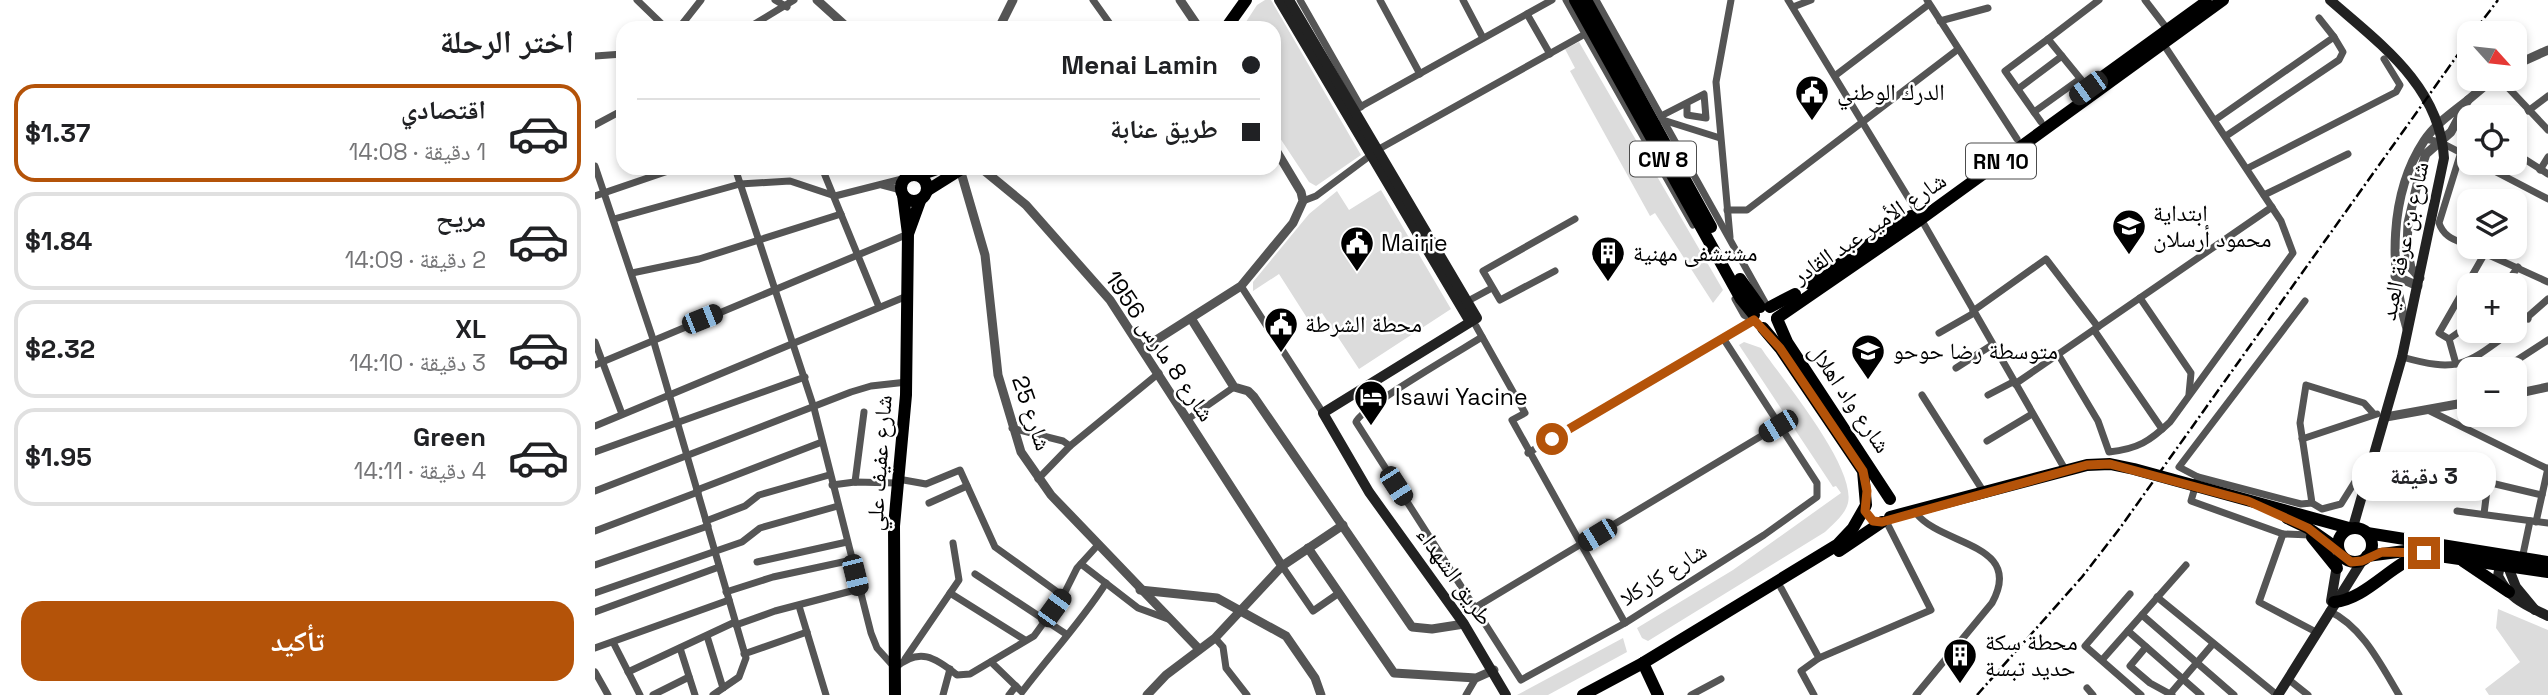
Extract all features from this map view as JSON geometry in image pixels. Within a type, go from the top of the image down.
[{"type":"main road","points":[[1224,21],[1239,0]]},
{"type":"main road","points":[[1231,21],[1246,0]]},
{"type":"main road","points":[[1279,0],[1354,111]]},
{"type":"main road","points":[[1289,0],[1474,322]]},
{"type":"main road","name":"CW 8","points":[[1576,0],[1741,299],[1765,315]]},
{"type":"main road","name":"CW 8","points":[[1586,0],[1746,291],[1765,315]]},
{"type":"main road","name":"شارع الأمير عبد القادر","points":[[1765,315],[1919,216],[2165,37],[2209,0]]},
{"type":"main road","name":"شارع الأمير عبد القادر","points":[[1919,216],[2017,139],[2038,117],[2084,83],[2223,0]]},
{"type":"main road","name":"شارع بن عرفة العيد","points":[[2330,0],[2398,59],[2433,111],[2444,158],[2402,358],[2351,528]]},
{"type":"main road","points":[[1375,151],[1468,301],[1474,322]]},
{"type":"main road","points":[[928,190],[926,181],[909,178],[912,201],[919,201],[928,190],[952,175]]},
{"type":"main road","name":"شارع عفيف علي","points":[[895,695],[899,663],[897,481],[907,382],[909,178]]},
{"type":"main road","name":"شارع عفيف علي","points":[[908,234],[919,201]]},
{"type":"main road","name":"شارع واد اهلال","points":[[1765,315],[1787,342],[1892,501]]},
{"type":"main road","name":"شارع واد اهلال","points":[[1765,315],[1780,348],[1863,471],[1865,506]]},
{"type":"main road","points":[[1323,413],[1474,322]]},
{"type":"main road","name":"طريق الشهداء","points":[[1323,413],[1369,492],[1464,624],[1494,670],[1506,695]]},
{"type":"main road","points":[[1865,506],[1870,519],[1886,520],[2099,463],[2134,469],[2367,533],[2548,572]]},
{"type":"main road","points":[[1583,695],[1644,666],[1837,545],[1853,528],[1874,495],[1883,495],[1916,513]]},
{"type":"main road","points":[[1595,695],[1781,588],[1886,520],[1892,501]]},
{"type":"main road","points":[[2248,501],[2300,524],[2339,551],[2346,560],[2365,559],[2395,551],[2459,559],[2504,562],[2522,559],[2548,562]]},
{"type":"main road","points":[[2300,524],[2337,568]]},
{"type":"main road","points":[[2332,606],[2339,537],[2351,528]]},
{"type":"main road","points":[[2277,695],[2332,606],[2365,559],[2372,542],[2367,533]]},
{"type":"main road","points":[[2332,606],[2349,600],[2402,562],[2424,553]]},
{"type":"main road","points":[[2459,559],[2509,592]]},
{"type":"main road","points":[[2504,562],[2498,576],[2509,592],[2521,605],[2548,617]]},
{"type":"main road","points":[[2504,562],[2516,587],[2535,610]]},
{"type":"main road","points":[[1644,666],[1658,695]]},
{"type":"street","points":[[637,0],[646,4],[660,21]]},
{"type":"street","points":[[684,21],[701,0]]},
{"type":"street","points":[[775,0],[787,7]]},
{"type":"street","points":[[761,21],[787,7],[794,0]]},
{"type":"street","points":[[817,0],[840,21]]},
{"type":"street","points":[[1002,21],[1013,0]]},
{"type":"street","points":[[1093,0],[1108,21]]},
{"type":"street","points":[[1179,0],[1194,21]]},
{"type":"street","points":[[1300,0],[1354,111],[1552,0]]},
{"type":"street","points":[[1380,0],[1420,74]]},
{"type":"street","points":[[1463,0],[1483,38]]},
{"type":"street","points":[[1566,0],[1744,315],[1765,315]]},
{"type":"street","points":[[1596,0],[1730,242],[1765,315]]},
{"type":"street","points":[[1730,242],[1716,82],[1731,0]]},
{"type":"street","points":[[1811,0],[1791,4],[1836,75],[2066,471]]},
{"type":"street","points":[[2038,117],[2005,71],[2099,0]]},
{"type":"street","points":[[2058,354],[2098,421],[2109,452],[2134,449],[2148,443],[2188,398],[2293,253],[2272,207],[2215,120],[2145,0]]},
{"type":"street","points":[[1836,75],[1928,3],[2017,139]]},
{"type":"street","points":[[1940,21],[1988,8]]},
{"type":"street","points":[[1527,14],[1550,54]]},
{"type":"street","points":[[2226,136],[2339,60],[2343,52],[2319,18]]},
{"type":"street","points":[[1142,349],[1192,320],[1241,286],[1293,223],[1303,201],[1316,195],[1375,151],[1585,34]]},
{"type":"street","points":[[2215,120],[2334,37]]},
{"type":"street","points":[[2048,39],[2084,83]]},
{"type":"street","points":[[1727,210],[1747,210],[1957,50]]},
{"type":"street","points":[[2527,60],[2548,50]]},
{"type":"street","points":[[595,56],[616,54]]},
{"type":"street","points":[[2018,89],[2062,56]]},
{"type":"street","points":[[2248,168],[2396,92],[2400,85],[2384,59]]},
{"type":"street","points":[[2407,329],[2395,276],[2401,204],[2413,161],[2425,139],[2479,91]]},
{"type":"street","points":[[2510,91],[2548,130]]},
{"type":"street","points":[[2528,111],[2548,96]]},
{"type":"street","points":[[2466,105],[2468,100]]},
{"type":"street","points":[[1662,118],[1687,103]]},
{"type":"street","points":[[595,125],[616,114]]},
{"type":"street","points":[[1662,118],[1720,138]]},
{"type":"street","points":[[2419,282],[2407,261],[2408,223],[2423,161],[2457,121]]},
{"type":"street","points":[[2425,139],[2457,150]]},
{"type":"street","points":[[2264,195],[2348,154]]},
{"type":"street","points":[[1281,157],[1298,184],[1303,201]]},
{"type":"street","points":[[2527,161],[2544,172],[2548,158]]},
{"type":"street","points":[[2457,165],[2439,223],[2442,233],[2457,241]]},
{"type":"street","points":[[595,166],[653,339],[744,654],[743,671],[713,695]]},
{"type":"street","points":[[595,196],[658,175]]},
{"type":"street","points":[[737,175],[805,377],[874,640],[899,663]]},
{"type":"street","points":[[825,175],[879,307]]},
{"type":"street","name":"شارع 25","points":[[964,175],[985,255],[998,375],[1011,428],[1038,480],[1097,546],[1199,649]]},
{"type":"street","name":"شارع 8 مارس 1956","points":[[990,175],[1026,205],[1110,300],[1282,566]]},
{"type":"street","points":[[2501,175],[2548,200]]},
{"type":"street","points":[[614,219],[740,184],[790,181],[835,196],[909,178]]},
{"type":"street","points":[[881,184],[909,178]]},
{"type":"street","points":[[1988,395],[2014,383],[2058,354],[2272,207]]},
{"type":"street","points":[[632,273],[759,242],[841,214]]},
{"type":"street","points":[[1555,271],[1500,300],[1483,271],[1575,219]]},
{"type":"street","points":[[598,363],[908,234]]},
{"type":"street","points":[[1939,333],[2046,259],[2096,328],[2162,429]]},
{"type":"street","points":[[2402,358],[2438,367],[2456,364],[2449,339],[2439,333],[2482,259]]},
{"type":"street","points":[[2499,259],[2548,282]]},
{"type":"street","points":[[2514,273],[2518,267]]},
{"type":"street","points":[[2395,276],[2419,282]]},
{"type":"street","name":"طريق الشهداء","points":[[1241,286],[1323,413]]},
{"type":"street","points":[[1468,301],[1492,289]]},
{"type":"street","points":[[595,426],[907,296]]},
{"type":"street","points":[[2140,298],[2191,373],[2188,398]]},
{"type":"street","points":[[2528,319],[2548,299]]},
{"type":"street","points":[[2305,301],[2179,467],[2198,477],[2301,504],[2312,503],[2322,509],[2341,504],[2356,480],[2368,475]]},
{"type":"street","points":[[1528,453],[1765,315]]},
{"type":"street","points":[[1192,320],[1234,387],[1248,391],[1254,397],[1412,627],[1432,629],[1464,624]]},
{"type":"street","points":[[1474,322],[1525,413],[1512,420],[1528,453],[1625,623]]},
{"type":"street","points":[[2449,339],[2457,333]]},
{"type":"street","points":[[1482,337],[1357,418],[1357,424],[1396,486],[1476,607],[1778,426],[1723,338]]},
{"type":"street","points":[[2522,357],[2548,341]]},
{"type":"street","points":[[595,342],[598,363],[622,414]]},
{"type":"street","points":[[2480,357],[2497,343]]},
{"type":"street","points":[[1956,368],[1992,345]]},
{"type":"street","points":[[1038,480],[1070,446],[1159,373]]},
{"type":"street","points":[[595,452],[805,377]]},
{"type":"street","points":[[595,491],[871,386],[907,382]]},
{"type":"street","points":[[2312,503],[2300,424],[2306,385],[2364,403],[2373,413],[2386,417],[2457,404]]},
{"type":"street","points":[[1188,419],[1234,387]]},
{"type":"street","points":[[2527,391],[2548,387]]},
{"type":"street","points":[[1922,395],[1985,494]]},
{"type":"street","points":[[2428,410],[2548,468],[2522,559]]},
{"type":"street","points":[[855,482],[864,412]]},
{"type":"street","points":[[2301,439],[2373,413]]},
{"type":"street","points":[[1987,442],[2032,414]]},
{"type":"street","name":"شارع كاركلا","points":[[1476,607],[1521,680],[1625,623],[1812,503],[1818,492],[1817,483],[1778,426]]},
{"type":"street","points":[[1011,428],[1063,441],[1070,446]]},
{"type":"street","points":[[595,531],[822,442]]},
{"type":"street","points":[[832,485],[897,481],[926,484],[960,470],[995,547],[1063,596]]},
{"type":"street","points":[[595,565],[707,523],[745,506],[759,495],[829,475]]},
{"type":"street","points":[[2198,477],[2192,501],[2283,534],[2310,535]]},
{"type":"street","points":[[2470,478],[2542,495]]},
{"type":"street","points":[[2484,514],[2489,482]]},
{"type":"street","points":[[929,503],[967,486]]},
{"type":"street","points":[[595,593],[742,542],[760,528],[838,506]]},
{"type":"street","points":[[2457,510],[2548,523]]},
{"type":"street","points":[[1916,513],[1933,530],[1976,546],[1994,561],[2000,577],[1999,590],[1992,603],[1916,695]]},
{"type":"street","points":[[1814,695],[1801,671],[1819,658],[1931,610],[1886,520]]},
{"type":"street","points":[[1147,695],[1215,638],[1282,566],[1343,524]]},
{"type":"street","points":[[2283,534],[2259,602],[2316,632]]},
{"type":"street","points":[[757,562],[847,541]]},
{"type":"street","points":[[899,663],[959,580],[953,543]]},
{"type":"street","points":[[899,663],[922,654],[935,657],[957,675],[970,674],[991,662],[1034,636],[1063,596],[1081,564],[1097,546]]},
{"type":"street","points":[[1308,548],[1394,673],[1476,678],[1494,670]]},
{"type":"street","points":[[726,592],[773,577],[852,560]]},
{"type":"street","points":[[1081,564],[1138,608],[1170,620]]},
{"type":"street","points":[[2102,660],[2186,565]]},
{"type":"street","points":[[1282,566],[1313,611],[1339,593]]},
{"type":"street","points":[[595,612],[719,567]]},
{"type":"street","points":[[975,574],[1066,634]]},
{"type":"street","points":[[991,662],[1022,692],[1066,634],[1081,622],[1106,583]]},
{"type":"street","points":[[1781,588],[1819,658]]},
{"type":"street","points":[[628,672],[735,623],[859,589]]},
{"type":"street","points":[[1140,590],[1217,598],[1286,636],[1315,678],[1321,695]]},
{"type":"street","points":[[950,593],[1025,640]]},
{"type":"street","points":[[2130,594],[2085,646],[2143,695],[2157,686]]},
{"type":"street","points":[[2157,597],[2212,645],[2277,695]]},
{"type":"street","points":[[595,648],[729,600]]},
{"type":"street","points":[[799,606],[826,695]]},
{"type":"street","points":[[2332,606],[2356,632],[2399,695]]},
{"type":"street","points":[[2142,615],[2234,695]]},
{"type":"street","points":[[2127,631],[2201,695]]},
{"type":"street","points":[[744,654],[807,632]]},
{"type":"street","points":[[708,636],[723,688]]},
{"type":"street","points":[[1215,638],[1223,647],[1226,667],[1247,695]]},
{"type":"street","points":[[613,642],[640,695]]},
{"type":"street","points":[[2146,647],[2130,666],[2171,695],[2212,645]]},
{"type":"street","points":[[680,648],[695,695]]},
{"type":"street","points":[[946,693],[950,669]]},
{"type":"street","points":[[595,671],[608,695]]},
{"type":"street","points":[[653,695],[689,677]]},
{"type":"street","points":[[1466,695],[1476,678]]},
{"type":"street","points":[[1691,695],[1721,679]]},
{"type":"street","points":[[2288,679],[2308,695]]},
{"type":"street","points":[[1009,695],[1016,687]]},
{"type":"shaded area","points":[[1271,0],[1361,155],[1316,186],[1309,182],[1281,140],[1281,21],[1247,21],[1257,5]]},
{"type":"shaded area","points":[[1579,42],[1723,290],[1713,303],[1655,213],[1650,216],[1570,71],[1575,68],[1565,49]]},
{"type":"shaded area","points":[[1381,190],[1451,309],[1359,369],[1322,313],[1309,321],[1279,274],[1253,291],[1253,282],[1309,214],[1337,191],[1349,210]]},
{"type":"shaded area","points":[[1744,342],[1761,348],[1816,424],[1841,468],[1847,487],[1848,503],[1842,515],[1825,532],[1648,641],[1642,638],[1637,628],[1733,570],[1841,493],[1836,486],[1833,487],[1739,345]]},
{"type":"shaded area","points":[[2498,609],[2548,630],[2548,695],[2489,695],[2485,689],[2520,662],[2496,628]]},
{"type":"shaded area","points":[[1623,638],[1627,652],[1548,695],[1517,695]]},
{"type":"railway","points":[[2482,21],[2498,0]]},
{"type":"railway","points":[[1977,695],[2082,577],[2120,528],[2457,56]]},
{"type":"place","name":"الدرك الوطني","points":[[1812,122]]},
{"type":"place","name":"ابتداية محمود أرسلان","points":[[2129,256]]},
{"type":"place","name":"Mairie","points":[[1357,273]]},
{"type":"place","name":"مشتشفى مهنية","points":[[1608,283]]},
{"type":"place","name":"محطة الشرطة","points":[[1281,354]]},
{"type":"place","name":"متوسطة رضا حوحو","points":[[1868,381]]},
{"type":"place","name":"Isawi Yacine","points":[[1371,427]]},
{"type":"place","name":"محطة سكة حديد تبسة","points":[[1960,685]]},
{"type":"route","points":[[1552,439],[1754,320],[1780,348],[1863,471],[1867,491],[1865,511],[1873,521],[1886,521],[1890,517],[1916,513],[2099,463],[2134,469],[2248,501],[2308,528],[2338,549],[2342,557],[2351,562],[2362,561],[2367,556],[2382,552],[2424,553]]}]
